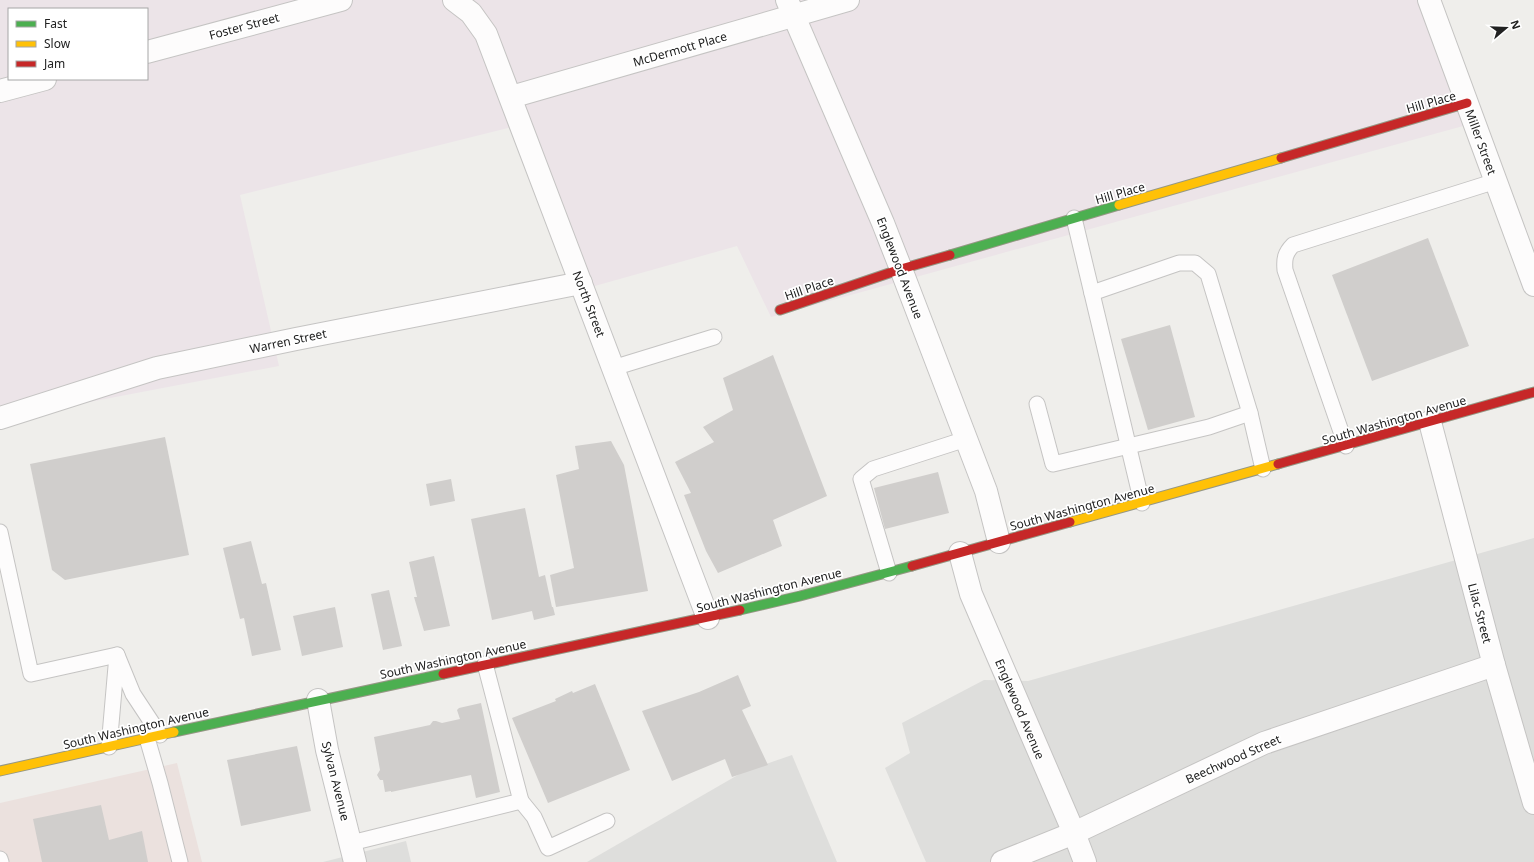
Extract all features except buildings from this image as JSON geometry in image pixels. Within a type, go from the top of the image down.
[{"type":"main road","name":"Hill Place","points":[[780,310],[901,269],[1467,103]]},
{"type":"main road","name":"South Washington Avenue","points":[[0,771],[318,700],[708,618],[889,573],[1534,392]]},
{"type":"street","name":"Foster Street","points":[[148,52],[341,0]]},
{"type":"street","name":"North Street","points":[[454,0],[471,13],[486,34],[708,618]]},
{"type":"street","name":"McDermott Place","points":[[511,97],[790,8],[848,0]]},
{"type":"street","name":"Miller Street","points":[[1429,0],[1534,285]]},
{"type":"street","name":"Englewood Avenue","points":[[790,8],[883,223],[986,491],[999,542]]},
{"type":"street","points":[[0,91],[42,80]]},
{"type":"street","name":"Warren Street","points":[[0,418],[157,368],[581,283]]},
{"type":"street","name":"Lilac Street","points":[[1430,422],[1494,665],[1534,802]]},
{"type":"street","name":"Englewood Avenue","points":[[960,553],[971,594],[1074,833],[1085,862]]},
{"type":"street","name":"Beechwood Street","points":[[1002,862],[1074,833],[1264,743],[1494,665]]},
{"type":"street","name":"Sylvan Avenue","points":[[318,700],[327,750],[353,853]]},
{"type":"lane","points":[[1346,446],[1285,270],[1284,259],[1287,251],[1293,245],[1496,181]]},
{"type":"lane","points":[[1074,218],[1142,503]]},
{"type":"lane","points":[[1092,293],[1179,263],[1195,263],[1208,274],[1250,413],[1263,469]]},
{"type":"lane","points":[[613,368],[714,337]]},
{"type":"lane","points":[[1037,404],[1053,464],[1210,427],[1250,413]]},
{"type":"lane","points":[[889,573],[861,479],[873,469],[966,439]]},
{"type":"lane","points":[[0,532],[3,576],[31,674],[117,655]]},
{"type":"lane","points":[[117,655],[153,737],[160,784],[180,862]]},
{"type":"lane","points":[[109,747],[117,655]]},
{"type":"lane","points":[[485,664],[522,801],[534,817],[548,848],[607,821]]},
{"type":"lane","points":[[353,853],[522,801]]},
{"type":"shaded area","points":[[0,0],[1429,0],[1474,123],[771,317],[737,246],[577,291],[516,126],[240,195],[279,366],[0,419]]},
{"type":"shaded area","points":[[1534,538],[1534,862],[926,862],[885,768],[910,753],[902,723],[984,680],[1028,681]]},
{"type":"shaded area","points":[[792,755],[837,862],[587,862],[743,772]]},
{"type":"shaded area","points":[[177,763],[202,862],[0,862],[0,803]]},
{"type":"shaded area","points":[[406,841],[411,862],[323,862]]},
{"type":"traffic: fast","points":[[950,255],[1119,205]]},
{"type":"traffic: fast","points":[[740,610],[800,596],[912,566]]},
{"type":"traffic: fast","points":[[174,732],[443,674]]},
{"type":"traffic: slow","points":[[1119,205],[1281,158]]},
{"type":"traffic: slow","points":[[1070,522],[1278,464]]},
{"type":"traffic: slow","points":[[0,771],[174,732]]},
{"type":"traffic: jam","points":[[1281,158],[1467,103]]},
{"type":"traffic: jam","points":[[780,310],[901,269],[950,255]]},
{"type":"traffic: jam","points":[[1278,464],[1534,392]]},
{"type":"traffic: jam","points":[[912,566],[1070,522]]},
{"type":"traffic: jam","points":[[443,674],[740,610]]}]
